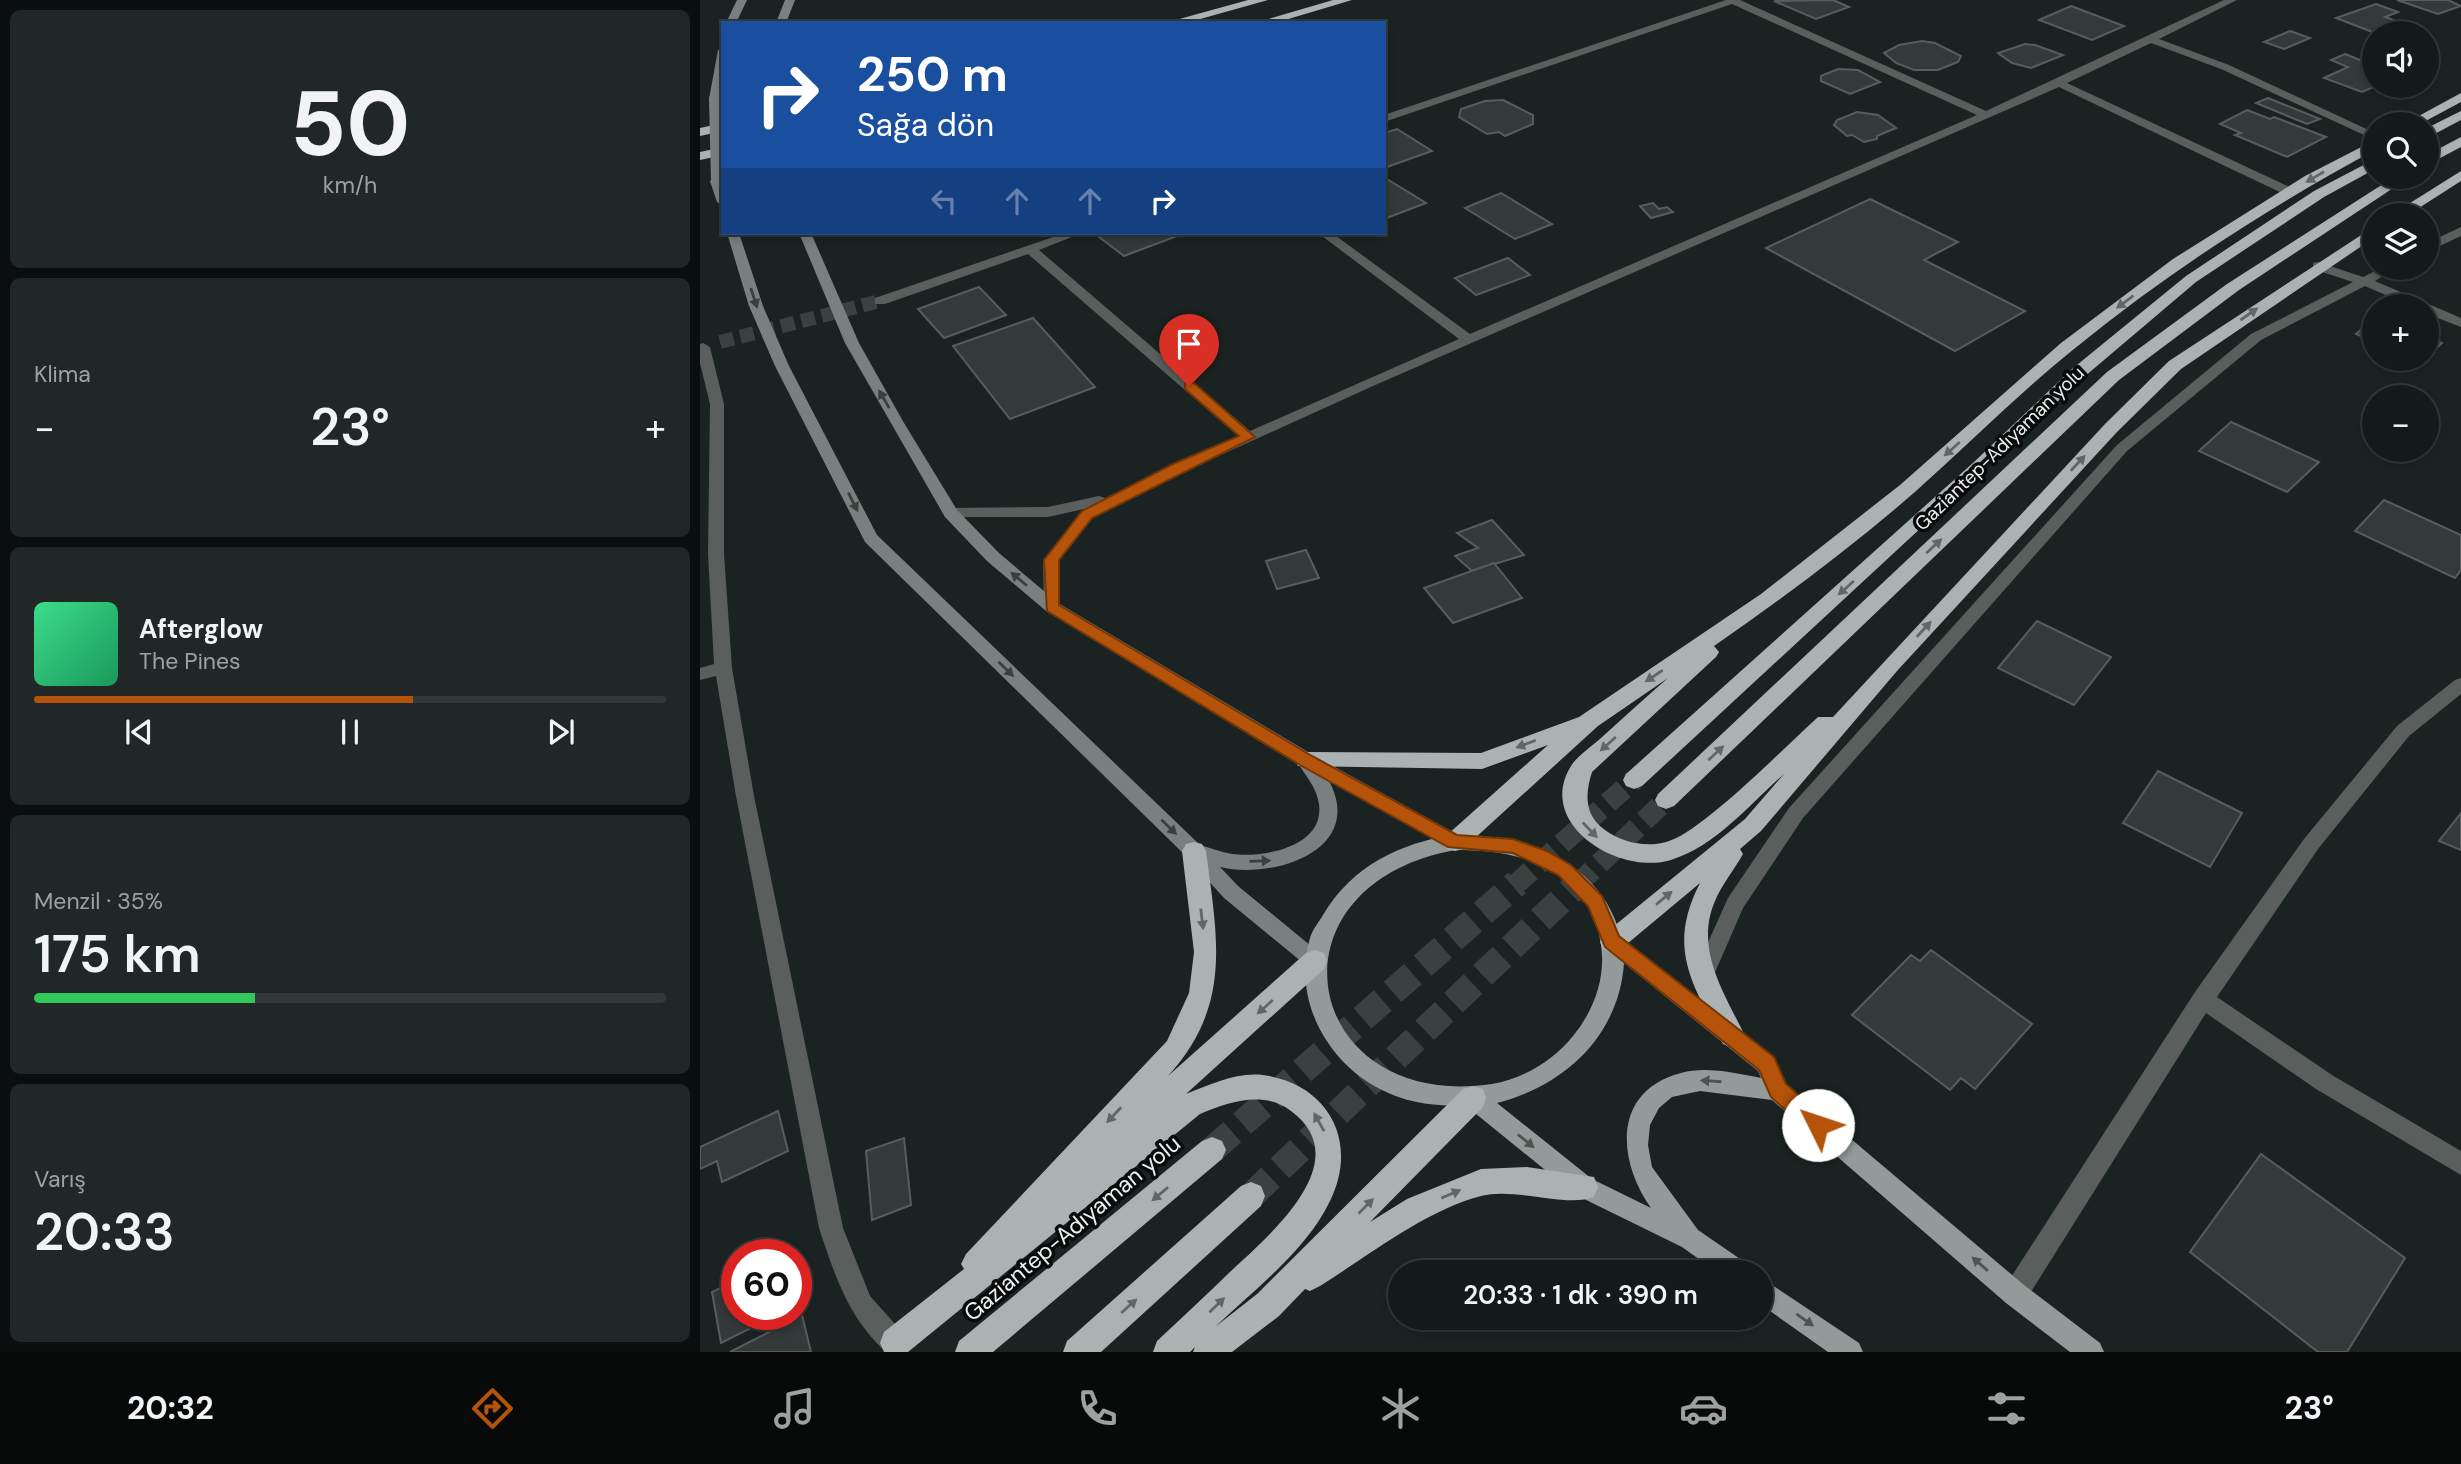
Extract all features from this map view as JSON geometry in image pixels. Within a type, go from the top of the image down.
[{"type":"highway","points":[[1179,21],[1262,0]]},
{"type":"highway","points":[[1268,21],[1346,0]]},
{"type":"highway","points":[[2433,112],[2461,97]]},
{"type":"highway","points":[[2439,127],[2461,115]]},
{"type":"highway","points":[[700,132],[721,127]]},
{"type":"highway","points":[[2439,154],[2461,141]]},
{"type":"highway","points":[[700,156],[721,151]]},
{"type":"highway","points":[[1455,842],[1590,720],[1768,598],[1907,489],[2067,346],[2178,262],[2290,192],[2362,151]]},
{"type":"highway","name":"Gaziantep-Adıyaman yolu","points":[[1634,780],[1980,466],[2078,373],[2191,279],[2319,194],[2362,170]]},
{"type":"highway","points":[[2417,203],[2461,175]]},
{"type":"highway","name":"Gaziantep-Adıyaman yolu","points":[[1666,800],[2113,376],[2233,287],[2384,189]]},
{"type":"highway","points":[[1732,1037],[1703,978],[1693,932],[1698,905],[1712,879],[1753,825],[1890,666],[2111,428],[2175,365],[2362,238]]},
{"type":"highway","points":[[1768,598],[1581,768],[1574,786],[1574,805],[1582,823],[1598,838],[1617,848],[1650,853],[1682,847],[1699,837],[1890,666]]},
{"type":"highway","points":[[1306,760],[1482,761],[1590,720]]},
{"type":"highway","points":[[1612,942],[1753,825]]},
{"type":"highway","points":[[963,1278],[1176,1049],[1202,993],[1206,952],[1194,851]]},
{"type":"highway","points":[[889,1347],[1315,961]]},
{"type":"highway","points":[[889,1347],[1190,1105],[1212,1093],[1236,1086],[1261,1085],[1283,1090],[1302,1100],[1318,1117],[1327,1137],[1329,1160],[1326,1184],[1315,1208],[1297,1228],[1168,1352]]},
{"type":"highway","points":[[1268,1305],[1473,1098]]},
{"type":"highway","name":"Gaziantep-Adıyaman yolu","points":[[970,1352],[1212,1150]]},
{"type":"highway","points":[[1208,1352],[1268,1305],[1351,1248],[1417,1209],[1481,1182],[1527,1180],[1584,1187]]},
{"type":"highway","points":[[1078,1352],[1251,1196]]},
{"type":"main road","points":[[1455,842],[1513,846],[1540,856],[1564,870],[1595,901],[1612,942],[1614,968],[1609,994],[1598,1020],[1581,1044],[1560,1064],[1534,1080],[1473,1098],[1439,1098],[1406,1091],[1376,1077],[1351,1059],[1333,1037],[1321,1013],[1315,987],[1315,961],[1324,931],[1335,912],[1363,880],[1390,861],[1422,849],[1455,842]]},
{"type":"main road","points":[[1612,942],[1766,1064],[1778,1091],[2015,1294],[2091,1352]]},
{"type":"main road","points":[[1690,1239],[1642,1171],[1634,1137],[1646,1105],[1672,1084],[1707,1079],[1778,1091]]},
{"type":"main road","points":[[1473,1098],[1584,1187],[1690,1239],[1720,1260]]},
{"type":"main road","points":[[1773,1298],[1850,1352]]},
{"type":"street","points":[[732,21],[741,0]]},
{"type":"street","points":[[782,21],[790,0]]},
{"type":"street","points":[[1386,118],[1734,0],[1986,115]]},
{"type":"street","points":[[1052,607],[1051,560],[1087,514],[1123,494],[2059,83],[2232,0]]},
{"type":"street","points":[[2153,40],[2225,67],[2362,131]]},
{"type":"street","points":[[721,61],[714,99],[716,181],[721,196]]},
{"type":"street","points":[[2059,83],[2290,192]]},
{"type":"street","points":[[2439,242],[2461,231]]},
{"type":"street","points":[[734,235],[756,306],[782,366],[871,538],[1194,851],[1231,892],[1315,961]]},
{"type":"street","points":[[806,235],[852,343],[951,513],[993,557],[1052,607],[1306,760],[1455,842]]},
{"type":"street","points":[[880,300],[1071,235]]},
{"type":"street","points":[[1327,235],[1469,340]]},
{"type":"street","points":[[1031,250],[1248,437]]},
{"type":"street","points":[[2318,266],[2394,294]]},
{"type":"street","points":[[1703,978],[1735,904],[1796,813],[2122,448],[2256,337],[2364,281]]},
{"type":"street","points":[[2439,314],[2461,323]]},
{"type":"street","points":[[707,345],[717,404],[716,554],[723,668],[746,796],[831,1228],[853,1295],[889,1347]]},
{"type":"street","points":[[951,513],[1048,513],[1123,494]]},
{"type":"street","points":[[700,674],[723,668]]},
{"type":"street","points":[[2015,1294],[2203,999],[2311,844],[2403,731],[2461,684]]},
{"type":"street","points":[[1194,851],[1233,862],[1272,860],[1294,854],[1312,842],[1324,827],[1329,810],[1326,794],[1306,760]]},
{"type":"street","points":[[2203,999],[2324,1082],[2461,1164]]},
{"type":"building","points":[[1833,0],[1849,7],[1816,19],[1774,1]]},
{"type":"building","points":[[2397,0],[2448,0],[2461,6],[2438,14]]},
{"type":"building","points":[[2376,4],[2398,12],[2385,17],[2396,21],[2362,21],[2362,28],[2336,18]]},
{"type":"building","points":[[2071,6],[2124,26],[2092,40],[2039,20]]},
{"type":"building","points":[[2290,31],[2310,38],[2284,49],[2264,42]]},
{"type":"building","points":[[1922,41],[1935,43],[1961,56],[1958,62],[1938,70],[1914,70],[1896,63],[1884,53],[1899,45]]},
{"type":"building","points":[[2025,44],[2063,55],[2031,68],[2012,63],[1998,53]]},
{"type":"building","points":[[2345,54],[2362,61],[2362,92],[2324,78],[2348,67],[2331,60]]},
{"type":"building","points":[[1838,69],[1858,70],[1880,82],[1850,94],[1821,81],[1821,76]]},
{"type":"building","points":[[2268,98],[2320,119],[2307,124],[2256,103]]},
{"type":"building","points":[[1503,100],[1533,115],[1533,124],[1505,136],[1499,132],[1487,134],[1459,117],[1461,109],[1485,101]]},
{"type":"building","points":[[2247,110],[2270,119],[2274,117],[2326,137],[2287,157],[2235,135],[2241,133],[2220,124]]},
{"type":"building","points":[[1857,112],[1878,115],[1896,128],[1877,136],[1877,139],[1864,142],[1852,135],[1847,136],[1834,125],[1837,120]]},
{"type":"building","points":[[1397,129],[1432,151],[1386,167],[1386,132]]},
{"type":"building","points":[[1387,179],[1426,203],[1386,218]]},
{"type":"building","points":[[1501,193],[1552,224],[1515,239],[1465,208]]},
{"type":"building","points":[[1870,199],[1958,242],[1924,260],[2025,311],[1955,351],[1766,248]]},
{"type":"building","points":[[1653,203],[1659,209],[1667,207],[1673,212],[1651,218],[1640,206]]},
{"type":"building","points":[[1104,235],[1180,235],[1124,256],[1099,237]]},
{"type":"building","points":[[1508,258],[1530,275],[1476,295],[1455,278]]},
{"type":"building","points":[[979,287],[1006,315],[944,338],[918,309]]},
{"type":"building","points":[[1033,318],[1095,387],[1010,419],[953,346]]},
{"type":"building","points":[[2231,422],[2319,462],[2287,492],[2199,451]]},
{"type":"building","points":[[2384,500],[2461,535],[2461,570],[2455,578],[2355,531]]},
{"type":"building","points":[[1492,520],[1524,555],[1472,571],[1455,556],[1478,548],[1457,533]]},
{"type":"building","points":[[1306,550],[1319,578],[1277,589],[1266,561]]},
{"type":"building","points":[[1494,563],[1522,598],[1453,623],[1424,588]]},
{"type":"building","points":[[2037,621],[2111,657],[2074,705],[1998,668]]},
{"type":"building","points":[[2158,771],[2242,813],[2210,867],[2123,823]]},
{"type":"building","points":[[2461,813],[2461,850],[2439,841]]},
{"type":"building","points":[[1931,950],[2032,1024],[1975,1089],[1961,1078],[1950,1090],[1852,1015],[1911,955],[1920,961]]},
{"type":"building","points":[[778,1111],[788,1151],[722,1182],[717,1161],[700,1169],[700,1147]]},
{"type":"building","points":[[904,1138],[911,1205],[872,1220],[866,1151]]},
{"type":"building","points":[[2261,1154],[2405,1258],[2347,1352],[2318,1352],[2190,1252]]},
{"type":"building","points":[[721,1288],[721,1330],[747,1330],[721,1343],[712,1292]]},
{"type":"building","points":[[773,1330],[806,1330],[811,1352],[730,1352]]},
{"type":"tunnel","points":[[720,342],[880,301]]},
{"type":"tunnel","points":[[1515,885],[1634,780]]},
{"type":"tunnel","points":[[1577,885],[1666,800]]},
{"type":"tunnel","points":[[1212,1150],[1517,883]]},
{"type":"tunnel","points":[[1251,1196],[1579,883]]},
{"type":"route","points":[[1189,386],[1248,437],[1177,467],[1087,514],[1051,560],[1052,607],[1306,760],[1455,842],[1513,846],[1540,856],[1564,870],[1581,884],[1595,901],[1612,942],[1766,1064],[1778,1091],[1818,1125]]}]
